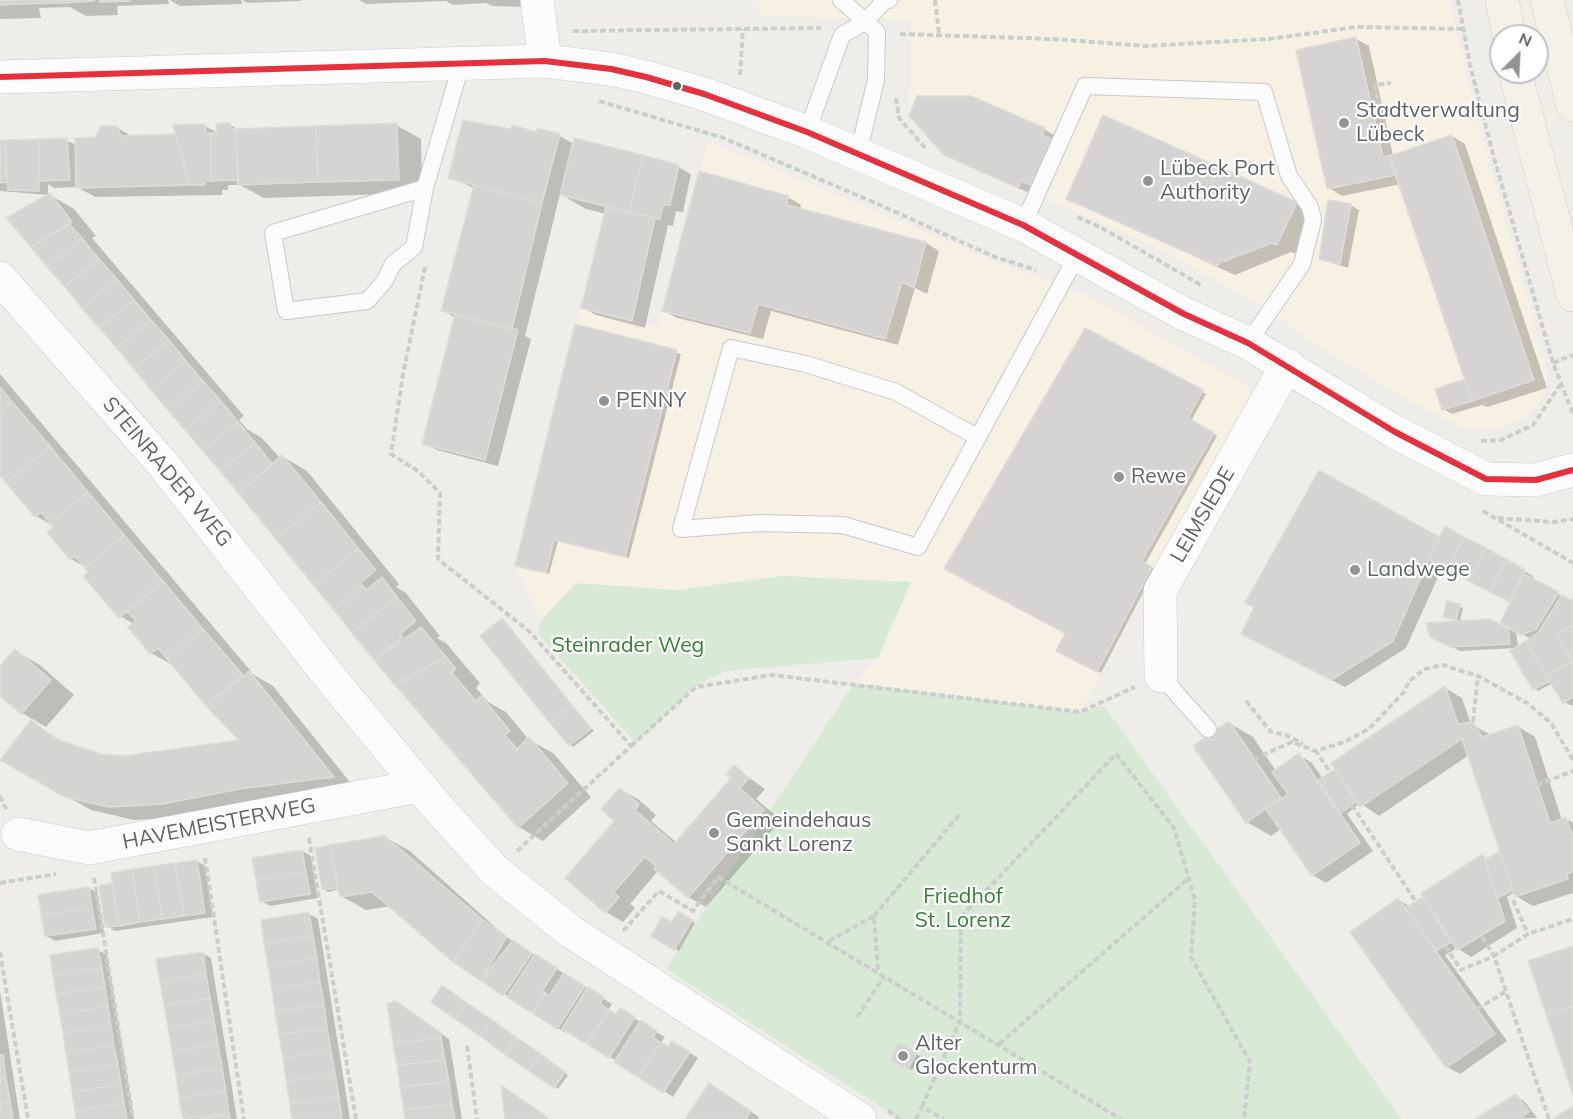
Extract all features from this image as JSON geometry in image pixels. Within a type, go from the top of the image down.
[{"type":"main road","points":[[1502,0],[1507,24]]},
{"type":"main road","points":[[1547,0],[1573,105]]},
{"type":"main road","points":[[1518,84],[1573,295]]},
{"type":"street","points":[[537,0],[543,46]]},
{"type":"street","points":[[0,77],[462,62],[543,46],[611,69],[704,94],[807,132],[1023,225],[1071,266],[1248,343],[1395,432],[1486,479],[1536,480],[1573,470]]},
{"type":"street","name":"STEINRADER WEG","points":[[0,278],[162,463],[337,686],[419,786],[495,871],[570,931],[856,1114]]},
{"type":"street","name":"LEIMSIEDE","points":[[1161,676],[1160,591],[1287,365]]},
{"type":"street","name":"HAVEMEISTERWEG","points":[[18,834],[89,848],[419,786]]},
{"type":"lane","points":[[841,0],[858,26],[877,32],[876,80],[858,154]]},
{"type":"lane","points":[[807,132],[842,35],[858,26],[885,0],[889,0]]},
{"type":"lane","points":[[425,188],[273,233],[286,311],[368,301],[384,282],[393,264],[414,247],[425,188],[462,62]]},
{"type":"lane","points":[[1023,225],[1085,86],[1264,92],[1289,176],[1310,207],[1314,220],[1302,264],[1248,343]]},
{"type":"lane","points":[[977,437],[896,392],[806,364],[731,348],[681,529],[759,523],[843,525],[918,547],[1071,266]]},
{"type":"lane","points":[[1161,676],[1208,729]]},
{"type":"path","points":[[935,0],[939,33]]},
{"type":"path","points":[[1458,0],[1470,65],[1493,154],[1553,363],[1573,414]]},
{"type":"path","points":[[543,46],[615,30],[858,26]]},
{"type":"path","points":[[897,34],[939,33],[1146,46],[1268,39],[1357,27],[1464,29]]},
{"type":"path","points":[[740,76],[743,29]]},
{"type":"path","points":[[1372,111],[1380,110],[1375,85],[1392,83]]},
{"type":"path","points":[[592,99],[721,137],[995,257],[1071,266]]},
{"type":"path","points":[[414,319],[392,454],[418,471],[440,493],[438,559],[530,632],[631,746]]},
{"type":"path","points":[[1553,363],[1573,355]]},
{"type":"path","points":[[1474,506],[1573,563]]},
{"type":"path","points":[[1494,518],[1553,522],[1573,519]]},
{"type":"path","points":[[1254,759],[1292,742],[1315,751],[1344,742],[1369,729],[1404,692],[1409,681],[1425,669],[1443,665],[1478,676],[1527,704],[1551,723],[1573,760]]},
{"type":"path","points":[[495,871],[696,687],[772,675],[1080,712],[1161,676]]},
{"type":"path","points":[[1473,722],[1478,676]]},
{"type":"path","points":[[1246,701],[1270,732],[1286,735],[1315,751],[1330,772]]},
{"type":"path","points":[[916,1119],[960,1020],[961,917],[1116,754],[1174,828],[1195,900],[1191,957],[1250,1062],[1244,1119]]},
{"type":"path","points":[[1537,785],[1573,771]]},
{"type":"path","points":[[1352,805],[1416,902]]},
{"type":"path","points":[[303,808],[356,1119]]},
{"type":"path","points":[[829,941],[874,916],[959,815]]},
{"type":"path","points":[[200,827],[244,1119]]},
{"type":"path","points":[[89,848],[133,1119]]},
{"type":"path","points":[[0,883],[58,873]]},
{"type":"path","points":[[617,937],[659,891],[693,910],[718,877],[829,941],[884,977],[960,1020],[1121,1119]]},
{"type":"path","points":[[999,1044],[1188,879]]},
{"type":"path","points":[[1513,900],[1528,934]]},
{"type":"path","points":[[874,916],[878,971]]},
{"type":"path","points":[[1444,946],[1461,970],[1494,956],[1528,934],[1573,919]]},
{"type":"path","points":[[1481,935],[1494,956],[1531,1059],[1549,1119]]},
{"type":"path","points":[[0,952],[28,1119]]},
{"type":"path","points":[[857,1017],[884,977]]},
{"type":"path","points":[[1477,1010],[1506,992]]},
{"type":"path","points":[[467,1046],[477,1119]]},
{"type":"path","points":[[922,1107],[944,1119]]},
{"type":"path","points":[[856,1114],[900,1119]]},
{"type":"shaded area","points":[[758,0],[1450,0],[1470,93],[1547,369],[1546,387],[1539,404],[1525,418],[1495,430],[1467,430],[1399,395],[1306,339],[1281,318],[1165,251],[944,155],[909,116],[910,20],[761,16]]},
{"type":"shaded area","points":[[708,141],[1000,263],[1084,294],[1256,391],[1080,712],[854,683],[878,658],[910,582],[782,576],[676,590],[576,583],[541,620],[515,566],[575,324],[581,308],[657,327]]},
{"type":"green space","name":"Steinrader Weg","points":[[782,576],[911,582],[878,658],[726,671],[695,686],[636,743],[538,634],[541,620],[576,583],[676,590]]},
{"type":"green space","name":"Friedhof St. Lorenz","points":[[854,683],[1080,712],[1104,706],[1402,1119],[900,1119],[666,969]]},
{"type":"building","points":[[0,0],[17,0],[17,4],[0,5]]},
{"type":"building","points":[[17,0],[60,0],[60,3],[17,4]]},
{"type":"building","points":[[60,0],[94,0],[94,1],[60,3]]},
{"type":"building","points":[[100,0],[130,0],[130,1],[100,2]]},
{"type":"building","name":"Stadtverwaltung Lübeck","points":[[1356,37],[1383,157],[1389,156],[1396,175],[1327,189],[1296,50]]},
{"type":"building","points":[[917,96],[971,96],[1045,128],[1042,135],[1054,140],[1033,186],[1021,181],[1018,188],[944,155],[909,116]]},
{"type":"building","points":[[1103,115],[1297,202],[1277,245],[1272,243],[1219,263],[1218,266],[1066,199]]},
{"type":"building","points":[[463,120],[511,129],[512,125],[536,132],[537,128],[560,134],[542,203],[448,178]]},
{"type":"building","points":[[230,123],[231,129],[236,129],[238,180],[211,181],[211,133],[217,133],[216,124]]},
{"type":"building","points":[[397,123],[399,180],[318,182],[316,126]]},
{"type":"building","points":[[205,124],[206,133],[211,133],[211,181],[205,181],[205,185],[190,185],[173,125]]},
{"type":"building","points":[[101,126],[117,126],[121,136],[175,134],[190,185],[76,188],[75,138],[96,137]]},
{"type":"building","points":[[316,126],[318,182],[238,185],[236,129]]},
{"type":"building","points":[[1452,135],[1534,380],[1472,401],[1389,156]]},
{"type":"building","points":[[67,138],[70,180],[39,181],[39,139]]},
{"type":"building","points":[[574,138],[643,155],[629,212],[560,195]]},
{"type":"building","points":[[39,139],[39,191],[8,190],[5,140]]},
{"type":"building","points":[[0,140],[5,140],[7,182],[0,183]]},
{"type":"building","points":[[643,155],[679,165],[670,205],[663,205],[660,219],[629,212]]},
{"type":"building","points":[[699,171],[788,196],[787,205],[926,242],[914,288],[902,282],[885,339],[758,304],[750,333],[662,311]]},
{"type":"building","points":[[474,185],[542,203],[512,329],[441,311]]},
{"type":"building","points":[[50,193],[72,222],[31,247],[6,218]]},
{"type":"building","points":[[1328,200],[1351,204],[1340,264],[1319,259]]},
{"type":"building","points":[[606,207],[655,218],[632,321],[581,308]]},
{"type":"building","points":[[69,224],[82,238],[47,267],[31,247]]},
{"type":"building","points":[[82,238],[99,259],[65,287],[47,267]]},
{"type":"building","points":[[99,259],[117,279],[82,308],[65,287]]},
{"type":"building","points":[[117,279],[134,300],[99,328],[82,308]]},
{"type":"building","points":[[134,300],[151,320],[117,348],[99,328]]},
{"type":"building","points":[[455,314],[518,330],[485,460],[422,444]]},
{"type":"building","points":[[151,320],[169,340],[134,369],[117,348]]},
{"type":"building","points":[[575,324],[677,350],[625,557],[554,540],[546,573],[515,566]]},
{"type":"building","points":[[1085,328],[1203,390],[1188,418],[1214,433],[1142,561],[1152,567],[1097,672],[1056,651],[1065,633],[944,569]]},
{"type":"building","points":[[169,340],[186,361],[151,390],[134,369]]},
{"type":"building","points":[[186,361],[203,381],[168,410],[151,390]]},
{"type":"building","points":[[1465,379],[1472,401],[1442,410],[1435,389]]},
{"type":"building","points":[[203,381],[221,401],[185,430],[168,410]]},
{"type":"building","points":[[0,387],[12,402],[0,413]]},
{"type":"building","points":[[221,401],[238,422],[203,451],[185,430]]},
{"type":"building","points":[[12,402],[50,446],[6,483],[0,475],[0,413]]},
{"type":"building","points":[[238,422],[255,443],[220,471],[203,451]]},
{"type":"building","points":[[255,443],[272,463],[239,494],[220,471]]},
{"type":"building","points":[[50,446],[88,492],[50,523],[41,512],[35,517],[6,483]]},
{"type":"building","points":[[282,455],[321,502],[276,539],[239,494]]},
{"type":"building","points":[[1319,470],[1439,537],[1393,641],[1331,680],[1241,634],[1254,607],[1245,603]]},
{"type":"building","points":[[88,492],[124,535],[85,568],[75,556],[70,560],[47,532],[53,527],[50,523]]},
{"type":"building","points":[[321,502],[358,548],[314,586],[276,539]]},
{"type":"building","points":[[1445,526],[1464,537],[1447,569],[1429,560]]},
{"type":"building","points":[[124,535],[163,581],[119,618],[83,576],[88,572],[85,568]]},
{"type":"building","points":[[1464,537],[1486,548],[1469,581],[1447,569]]},
{"type":"building","points":[[358,548],[376,570],[360,583],[363,586],[334,610],[314,586]]},
{"type":"building","points":[[1486,548],[1506,559],[1490,592],[1469,581]]},
{"type":"building","points":[[1506,559],[1525,570],[1510,602],[1490,592]]},
{"type":"building","points":[[1524,574],[1559,592],[1536,629],[1521,635],[1500,623]]},
{"type":"building","points":[[382,577],[397,597],[352,633],[334,610],[363,586],[366,590]]},
{"type":"building","points":[[163,581],[203,629],[167,659],[158,648],[150,654],[128,627],[136,621],[127,611]]},
{"type":"building","points":[[1562,595],[1571,600],[1573,597],[1573,625],[1557,634],[1572,662],[1546,676],[1526,641],[1538,633]]},
{"type":"building","points":[[397,597],[416,621],[400,634],[403,637],[374,660],[352,633]]},
{"type":"building","points":[[1447,601],[1460,604],[1456,620],[1443,617]]},
{"type":"building","points":[[502,618],[572,705],[550,723],[480,636]]},
{"type":"building","points":[[1490,619],[1508,628],[1510,644],[1450,647],[1430,637],[1426,623]]},
{"type":"building","points":[[1573,625],[1573,661],[1572,662],[1557,634]]},
{"type":"building","points":[[421,627],[446,657],[395,685],[374,660]]},
{"type":"building","points":[[203,629],[243,675],[206,706],[167,659]]},
{"type":"building","points":[[1526,641],[1549,681],[1533,690],[1510,651]]},
{"type":"building","points":[[15,649],[51,680],[21,714],[0,696],[0,666]]},
{"type":"building","points":[[446,657],[456,669],[452,673],[476,701],[481,696],[510,731],[505,735],[517,749],[529,737],[568,783],[518,828],[395,685]]},
{"type":"building","points":[[1573,661],[1573,697],[1563,703],[1546,676]]},
{"type":"building","points":[[249,671],[334,777],[239,789],[163,804],[109,807],[65,797],[0,760],[31,720],[56,739],[101,754],[124,756],[239,740],[206,706]]},
{"type":"building","points":[[1445,686],[1458,724],[1473,722],[1482,737],[1518,725],[1550,823],[1566,817],[1573,837],[1573,871],[1567,874],[1568,879],[1515,897],[1462,739],[1360,807],[1331,763]]},
{"type":"building","points":[[572,705],[591,729],[569,746],[550,723]]},
{"type":"building","points":[[1229,721],[1281,798],[1246,823],[1193,746]]},
{"type":"building","points":[[1299,753],[1360,843],[1312,876],[1266,809],[1288,794],[1272,772]]},
{"type":"building","name":"Gemeindehaus Sankt Lorenz","points":[[734,765],[749,778],[740,788],[764,810],[688,898],[654,869],[656,866],[645,857],[613,893],[619,897],[605,913],[565,878],[614,821],[601,809],[620,788],[639,804],[635,810],[674,844],[731,778],[726,774]]},
{"type":"building","points":[[1335,769],[1357,801],[1340,814],[1317,781]]},
{"type":"building","points":[[385,836],[483,920],[453,962],[372,892],[340,897],[330,845]]},
{"type":"building","points":[[330,845],[338,888],[322,890],[315,848]]},
{"type":"building","points":[[302,850],[306,872],[256,880],[252,858]]},
{"type":"building","points":[[1500,852],[1513,890],[1497,898],[1485,859]]},
{"type":"building","points":[[1483,854],[1505,921],[1457,950],[1421,893]]},
{"type":"building","points":[[197,860],[205,913],[184,916],[175,863]]},
{"type":"building","points":[[175,863],[184,916],[162,919],[154,866]]},
{"type":"building","points":[[154,866],[162,919],[140,922],[132,869]]},
{"type":"building","points":[[132,869],[140,922],[119,926],[111,873]]},
{"type":"building","points":[[306,872],[310,894],[260,902],[256,880]]},
{"type":"building","points":[[112,884],[119,926],[105,927],[99,885]]},
{"type":"building","points":[[89,887],[92,908],[41,915],[38,895]]},
{"type":"building","points":[[1423,897],[1451,942],[1436,951],[1405,908]]},
{"type":"building","points":[[1398,898],[1495,1034],[1446,1068],[1350,932]]},
{"type":"building","points":[[92,908],[96,929],[45,936],[41,915]]},
{"type":"building","points":[[678,911],[692,920],[674,950],[651,936],[662,917],[672,922]]},
{"type":"building","points":[[309,912],[313,936],[264,943],[261,920]]},
{"type":"building","points":[[483,920],[507,936],[481,981],[453,962]]},
{"type":"building","points":[[313,936],[317,958],[268,966],[264,943]]},
{"type":"building","points":[[513,940],[532,953],[503,996],[481,981]]},
{"type":"building","points":[[1573,946],[1573,1006],[1546,1014],[1528,961]]},
{"type":"building","points":[[98,948],[102,968],[53,975],[50,955]]},
{"type":"building","points":[[203,952],[206,974],[160,982],[156,959]]},
{"type":"building","points":[[535,954],[557,968],[542,991],[546,993],[532,1013],[507,997]]},
{"type":"building","points":[[317,958],[320,982],[272,989],[268,966]]},
{"type":"building","points":[[102,968],[105,987],[56,994],[53,975]]},
{"type":"building","points":[[564,973],[585,986],[557,1029],[532,1013],[546,993],[549,996]]},
{"type":"building","points":[[206,974],[210,998],[164,1005],[160,982]]},
{"type":"building","points":[[320,982],[324,1004],[275,1012],[272,989]]},
{"type":"building","points":[[442,985],[467,1003],[455,1019],[431,1002]]},
{"type":"building","points":[[105,987],[108,1006],[60,1014],[56,994]]},
{"type":"building","points":[[588,987],[604,997],[600,1004],[609,1010],[587,1044],[562,1029]]},
{"type":"building","points":[[210,998],[214,1021],[168,1028],[164,1005]]},
{"type":"building","points":[[396,1001],[441,1033],[441,1038],[393,1043],[387,1004]]},
{"type":"building","points":[[467,1003],[492,1020],[480,1036],[455,1019]]},
{"type":"building","points":[[324,1004],[327,1028],[279,1035],[275,1012]]},
{"type":"building","points":[[108,1006],[111,1026],[63,1033],[60,1014]]},
{"type":"building","points":[[1573,1006],[1573,1069],[1565,1071],[1546,1014]]},
{"type":"building","points":[[620,1008],[635,1017],[609,1058],[587,1044],[609,1010],[616,1014]]},
{"type":"building","points":[[492,1020],[516,1037],[504,1054],[480,1036]]},
{"type":"building","points":[[641,1020],[657,1031],[653,1038],[660,1042],[638,1077],[614,1062]]},
{"type":"building","points":[[214,1021],[218,1044],[172,1052],[168,1028]]},
{"type":"building","points":[[111,1026],[114,1045],[66,1053],[63,1033]]},
{"type":"building","points":[[327,1028],[331,1051],[283,1058],[279,1035]]},
{"type":"building","points":[[516,1037],[541,1054],[529,1071],[504,1054]]},
{"type":"building","points":[[441,1038],[445,1060],[397,1065],[393,1043]]},
{"type":"building","points":[[672,1041],[690,1052],[663,1093],[638,1077],[660,1042],[668,1047]]},
{"type":"building","name":"Alter Glockenturm","points":[[899,1043],[917,1053],[908,1069],[890,1060]]},
{"type":"building","points":[[218,1044],[222,1068],[176,1075],[172,1052]]},
{"type":"building","points":[[114,1045],[118,1065],[69,1072],[66,1053]]},
{"type":"building","points":[[331,1051],[335,1074],[286,1081],[283,1058]]},
{"type":"building","points":[[541,1054],[565,1072],[554,1088],[529,1071]]},
{"type":"building","points":[[0,1055],[3,1055],[6,1079],[0,1080]]},
{"type":"building","points":[[445,1060],[449,1082],[400,1087],[397,1065]]},
{"type":"building","points":[[118,1065],[121,1084],[72,1092],[69,1072]]},
{"type":"building","points":[[222,1068],[226,1091],[179,1098],[176,1075]]},
{"type":"building","points":[[1573,1069],[1573,1096],[1565,1071]]},
{"type":"building","points":[[335,1074],[339,1097],[290,1104],[286,1081]]},
{"type":"building","points":[[6,1079],[10,1101],[0,1103],[0,1080]]},
{"type":"building","points":[[449,1082],[452,1104],[404,1110],[400,1087]]},
{"type":"building","points":[[709,1083],[751,1111],[746,1119],[685,1119]]},
{"type":"building","points":[[121,1084],[124,1103],[75,1111],[72,1092]]},
{"type":"building","points":[[501,1085],[550,1119],[505,1119]]},
{"type":"building","points":[[226,1091],[229,1114],[183,1119],[179,1098]]},
{"type":"building","points":[[1516,1094],[1529,1112],[1519,1119],[1475,1119]]},
{"type":"building","points":[[339,1097],[342,1119],[292,1119],[290,1104]]},
{"type":"building","points":[[10,1101],[13,1119],[0,1119],[0,1103]]},
{"type":"building","points":[[124,1103],[127,1119],[76,1119],[75,1111]]},
{"type":"building","points":[[452,1104],[455,1119],[405,1119],[404,1110]]},
{"type":"building","points":[[1573,1106],[1573,1119],[1554,1118]]},
{"type":"building","points":[[229,1114],[230,1119],[200,1119]]},
{"type":"transit line","points":[[0,77],[545,61],[611,69],[646,77],[704,94],[807,132],[1023,225],[1184,314],[1248,343],[1395,432],[1486,479],[1536,480],[1573,470]]},
{"type":"place","name":"Stadtverwaltung Lübeck","points":[[1344,123]]},
{"type":"place","name":"Lübeck Port Authority","points":[[1148,181]]},
{"type":"place","name":"PENNY","points":[[604,401]]},
{"type":"place","name":"Rewe","points":[[1119,477]]},
{"type":"place","name":"Landwege","points":[[1355,570]]},
{"type":"place","name":"Gemeindehaus Sankt Lorenz","points":[[714,833]]},
{"type":"place","name":"Alter Glockenturm","points":[[903,1056]]}]
